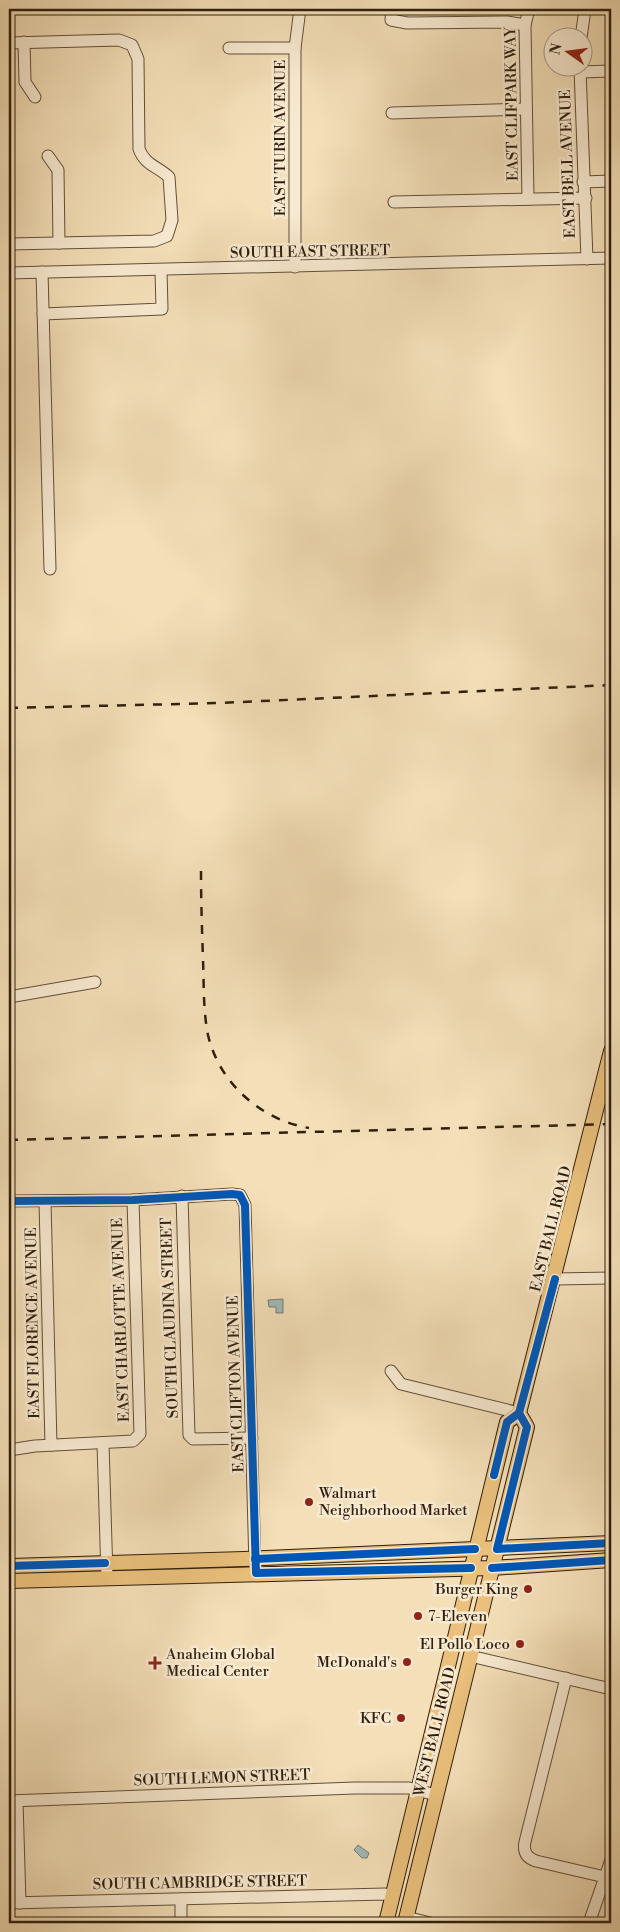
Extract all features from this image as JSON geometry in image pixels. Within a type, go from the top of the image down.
[{"type":"main road","name":"EAST BALL ROAD","points":[[475,1549],[507,1422],[519,1413],[555,1279],[611,1051]]},
{"type":"main road","name":"EAST BALL ROAD","points":[[496,1549],[527,1427],[519,1413]]},
{"type":"main road","points":[[9,1566],[255,1559],[611,1543]]},
{"type":"main road","name":"WEST BALL ROAD","points":[[386,1923],[419,1791],[475,1549]]},
{"type":"main road","name":"WEST BALL ROAD","points":[[405,1920],[496,1549]]},
{"type":"main road","points":[[9,1581],[492,1568],[611,1560]]},
{"type":"main road","points":[[135,1577],[140,1570],[161,1568],[169,1561]]},
{"type":"street","name":"EAST TURIN AVENUE","points":[[295,267],[295,48],[300,9]]},
{"type":"street","name":"EAST CLIFPARK WAY","points":[[528,199],[525,25],[529,9]]},
{"type":"street","points":[[583,28],[586,9]]},
{"type":"street","points":[[392,14],[407,22],[507,22],[525,25]]},
{"type":"street","points":[[9,43],[119,40],[134,42],[138,59],[138,160],[169,176],[172,220],[167,236],[154,241],[9,244]]},
{"type":"street","points":[[24,42],[25,82],[34,97]]},
{"type":"street","points":[[229,48],[295,48]]},
{"type":"street","points":[[592,70],[611,71]]},
{"type":"street","name":"EAST BELL AVENUE","points":[[580,78],[587,259]]},
{"type":"street","points":[[392,113],[526,109]]},
{"type":"street","points":[[48,156],[58,170],[59,242]]},
{"type":"street","points":[[583,182],[611,181]]},
{"type":"street","points":[[394,202],[586,198]]},
{"type":"street","name":"SOUTH EAST STREET","points":[[9,273],[611,258]]},
{"type":"street","points":[[43,314],[162,309],[161,270]]},
{"type":"street","points":[[42,272],[50,569]]},
{"type":"street","points":[[9,997],[95,982]]},
{"type":"street","name":"EAST CLIFTON AVENUE","points":[[182,1196],[240,1195],[245,1205],[256,1573]]},
{"type":"street","points":[[9,1201],[133,1200],[182,1196]]},
{"type":"street","name":"SOUTH CLAUDINA STREET","points":[[182,1196],[190,1435],[193,1439],[252,1438]]},
{"type":"street","name":"EAST CHARLOTTE AVENUE","points":[[103,1443],[133,1441],[140,1434],[133,1200]]},
{"type":"street","name":"EAST FLORENCE AVENUE","points":[[45,1201],[51,1445]]},
{"type":"street","points":[[555,1279],[611,1278]]},
{"type":"street","points":[[391,1371],[401,1384],[519,1413]]},
{"type":"street","points":[[9,1450],[51,1445],[103,1443],[105,1563],[107,1577]]},
{"type":"street","points":[[470,1656],[611,1689]]},
{"type":"street","points":[[566,1678],[525,1842],[525,1852],[536,1861],[605,1877]]},
{"type":"street","name":"SOUTH LEMON STREET","points":[[13,1801],[355,1788],[404,1788],[436,1795]]},
{"type":"street","points":[[13,1801],[14,1903]]},
{"type":"street","points":[[589,1923],[611,1860]]},
{"type":"street","name":"SOUTH CAMBRIDGE STREET","points":[[14,1903],[385,1894],[393,1896]]},
{"type":"street","points":[[181,1899],[181,1923]]},
{"type":"street","points":[[405,1920],[430,1923]]},
{"type":"water","points":[[283,1299],[283,1313],[276,1313],[276,1307],[269,1307],[268,1300]]},
{"type":"water","points":[[358,1845],[369,1853],[367,1858],[362,1858],[354,1850]]},
{"type":"railway","points":[[9,708],[220,703],[611,685]]},
{"type":"railway","points":[[201,871],[204,1007],[206,1026],[214,1052],[222,1069],[232,1083],[259,1108],[291,1124],[309,1128]]},
{"type":"railway","points":[[9,1140],[611,1124]]},
{"type":"cycle path","points":[[9,1201],[133,1200],[240,1195],[245,1205],[256,1573],[471,1568]]},
{"type":"cycle path","points":[[494,1475],[507,1422],[519,1413],[555,1279]]},
{"type":"cycle path","points":[[519,1413],[527,1427],[497,1549],[611,1543]]},
{"type":"cycle path","points":[[255,1559],[475,1549]]},
{"type":"cycle path","points":[[492,1568],[611,1560]]},
{"type":"cycle path","points":[[9,1566],[105,1563]]},
{"type":"place","name":"Walmart Neighborhood Market","points":[[309,1502]]},
{"type":"place","name":"Burger King","points":[[528,1589]]},
{"type":"place","name":"7-Eleven","points":[[418,1616]]},
{"type":"place","name":"El Pollo Loco","points":[[520,1644]]},
{"type":"place","name":"McDonald's","points":[[407,1662]]},
{"type":"place","name":"Anaheim Global Medical Center","points":[[155,1663]]},
{"type":"place","name":"KFC","points":[[401,1718]]}]
